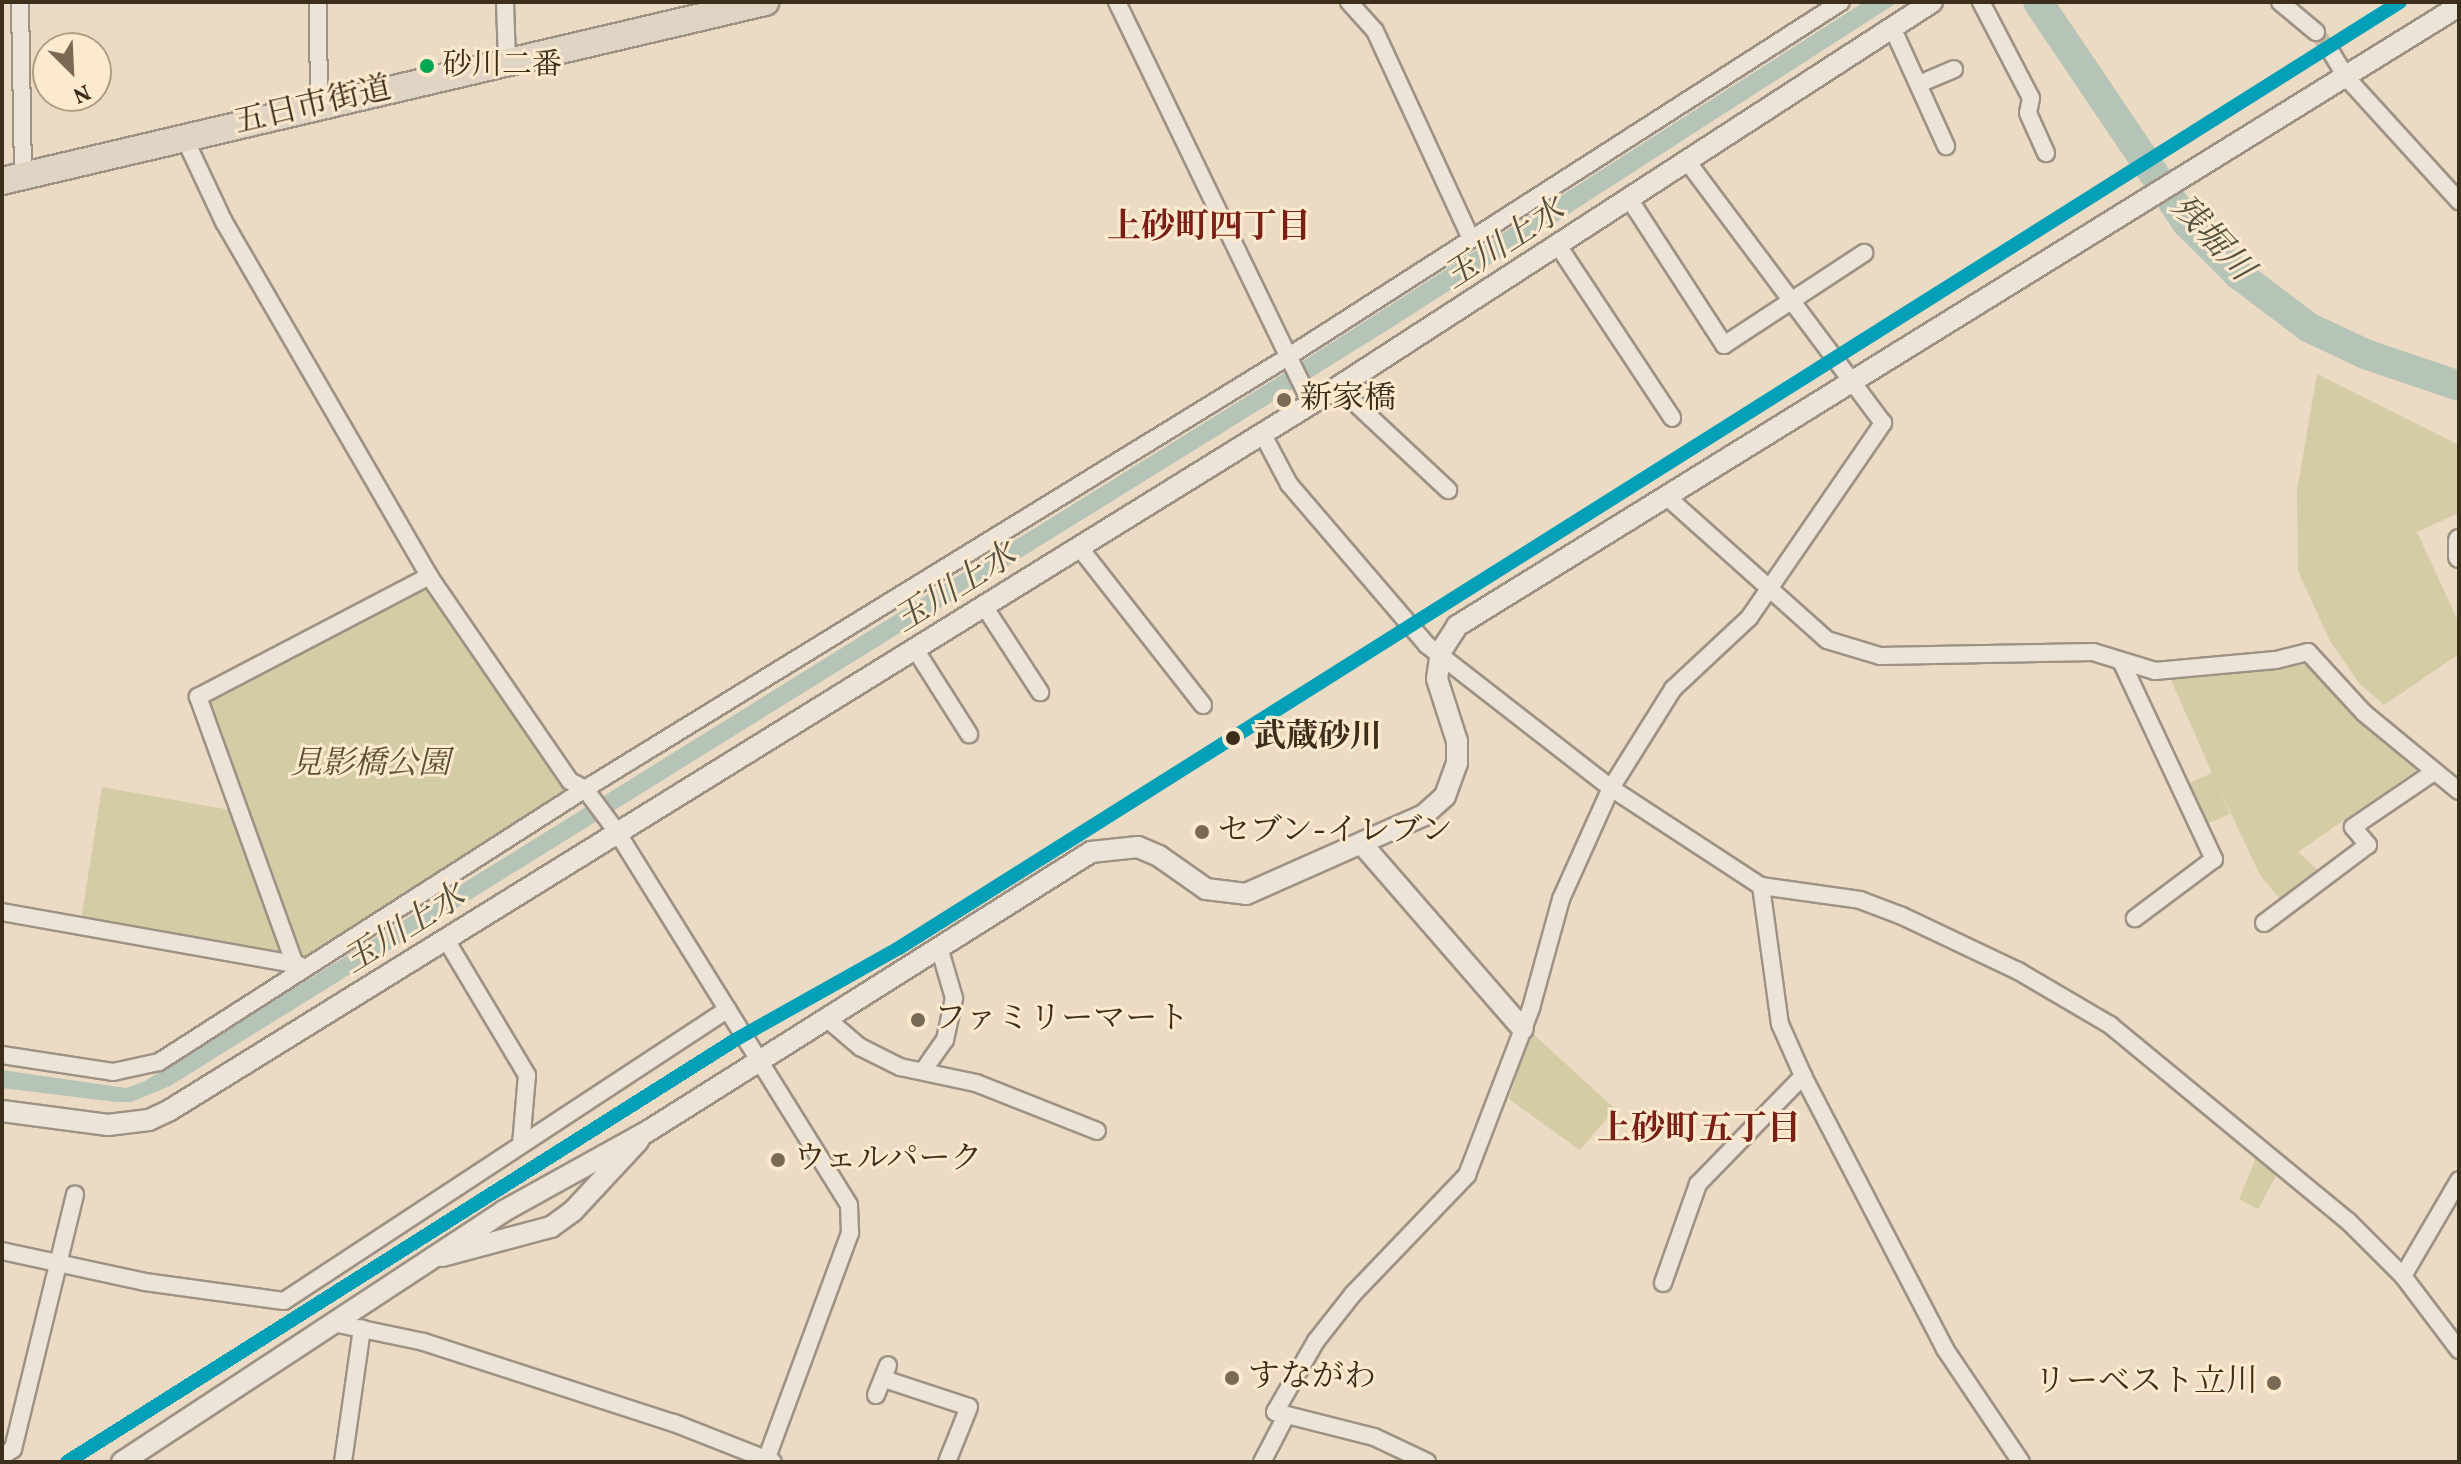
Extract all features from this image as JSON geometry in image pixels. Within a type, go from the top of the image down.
[{"type":"main road","name":"五日市街道","points":[[12,178],[765,2]]},
{"type":"street","points":[[12,178],[20,2]]},
{"type":"street","points":[[318,2],[319,107]]},
{"type":"street","points":[[505,2],[507,63]]},
{"type":"street","points":[[1117,2],[1309,399]]},
{"type":"street","points":[[1349,2],[1375,31],[1471,239]]},
{"type":"street","points":[[2,1055],[113,1072],[143,1068],[300,966],[589,794],[1289,362],[1471,239],[1841,2]]},
{"type":"street","points":[[2,1111],[108,1125],[149,1120],[445,938],[614,829],[915,649],[1262,433],[1309,399],[1338,387],[1559,247],[1932,2]]},
{"type":"street","points":[[1981,2],[2031,98],[2028,113],[2046,153]]},
{"type":"street","points":[[2280,2],[2316,32]]},
{"type":"street","points":[[122,1462],[558,1178],[645,1133],[1102,848],[1147,850],[1200,887],[1228,895],[1257,891],[1424,815],[1450,788],[1458,750],[1438,688],[1441,651],[1457,626],[2459,6]]},
{"type":"street","points":[[1892,27],[1946,146]]},
{"type":"street","points":[[2331,52],[2346,77],[2459,201]]},
{"type":"street","points":[[1919,84],[1954,69]]},
{"type":"street","points":[[184,137],[224,222],[429,576],[570,781],[589,794],[614,829],[843,1192],[852,1218],[769,1461],[674,1423],[424,1342],[338,1324]]},
{"type":"street","points":[[1427,1462],[1374,1437],[1275,1412],[1316,1341],[1353,1294],[1467,1175],[1523,1029],[1561,899],[1611,788],[1673,689],[1742,626],[1883,423],[1688,162]]},
{"type":"street","points":[[1630,200],[1724,345],[1864,253]]},
{"type":"street","points":[[1559,247],[1672,418]]},
{"type":"street","points":[[1338,387],[1448,490]]},
{"type":"street","points":[[1262,433],[1289,484],[1427,645],[1441,651],[1611,788],[1761,886],[1860,900],[1902,916],[2018,971],[2110,1025],[2337,1212],[2403,1276],[2459,1350]]},
{"type":"street","points":[[1666,496],[1827,640],[1880,656],[2093,652],[2155,671],[2276,660],[2308,652],[2364,713],[2459,791]]},
{"type":"street","points":[[2459,540],[2459,557]]},
{"type":"street","points":[[1079,547],[1203,705]]},
{"type":"street","points":[[300,966],[198,697],[429,576]]},
{"type":"street","points":[[984,606],[1040,692]]},
{"type":"street","points":[[915,649],[969,734]]},
{"type":"street","points":[[2122,663],[2214,859],[2135,918]]},
{"type":"street","points":[[2264,923],[2368,845],[2353,827],[2434,772]]},
{"type":"street","points":[[1362,844],[1523,1029]]},
{"type":"street","points":[[1761,886],[1780,1024],[1803,1076],[1945,1349],[2021,1462]]},
{"type":"street","points":[[2,912],[300,966]]},
{"type":"street","points":[[445,938],[527,1075],[521,1145]]},
{"type":"street","points":[[923,1071],[945,1040],[954,998],[939,947]]},
{"type":"street","points":[[2,1251],[145,1282],[284,1301],[728,1009]]},
{"type":"street","points":[[826,1018],[860,1047],[923,1071],[976,1083],[1097,1131]]},
{"type":"street","points":[[1663,1283],[1698,1184],[1803,1076]]},
{"type":"street","points":[[442,1256],[551,1227],[582,1202],[645,1133]]},
{"type":"street","points":[[2403,1276],[2459,1180]]},
{"type":"street","points":[[2,1456],[13,1449],[75,1194]]},
{"type":"street","points":[[343,1462],[362,1328]]},
{"type":"street","points":[[876,1395],[886,1372],[969,1407],[947,1462]]},
{"type":"street","points":[[1262,1462],[1286,1416]]},
{"type":"green space","points":[[2317,374],[2459,445],[2459,513],[2417,532],[2459,623],[2459,654],[2384,705],[2359,683],[2330,641],[2298,571],[2297,491]]},
{"type":"green space","name":"見影橋公園","points":[[424,582],[583,797],[307,963],[81,921],[102,787],[241,812],[206,698]]},
{"type":"green space","points":[[2305,655],[2424,765],[2298,852],[2318,870],[2281,900],[2260,875],[2218,786],[2230,814],[2204,825],[2185,785],[2212,773],[2168,673]]},
{"type":"green space","points":[[1531,1032],[1615,1109],[1580,1150],[1509,1099]]},
{"type":"green space","points":[[2258,1153],[2279,1170],[2258,1209],[2239,1199]]},
{"type":"water","name":"玉川上水","points":[[1864,2],[1898,2],[1391,328],[170,1086],[131,1102],[2,1088],[2,1070],[126,1088],[145,1081],[1278,377]]},
{"type":"waterway","name":"残堀川","points":[[2038,2],[2187,223],[2238,274],[2308,327],[2365,354],[2459,386]]},
{"type":"tunnel","points":[[2316,32],[2331,52]]},
{"type":"transit line","points":[[67,1462],[735,1040],[899,948],[2400,2]]},
{"type":"place","name":"砂川二番","points":[[427,66]]},
{"type":"place","name":"新家橋","points":[[1284,400]]},
{"type":"place","name":"武蔵砂川","points":[[1233,738]]},
{"type":"place","name":"セブン-イレブン","points":[[1202,832]]},
{"type":"place","name":"ファミリーマート","points":[[918,1020]]},
{"type":"place","name":"ウェルパーク","points":[[778,1160]]},
{"type":"place","name":"すながわ","points":[[1232,1378]]},
{"type":"place","name":"リーベスト立川","points":[[2274,1383]]},
{"type":"district","name":"上砂町四丁目","points":[[1209,229]]},
{"type":"district","name":"上砂町五丁目","points":[[1699,1131]]}]
